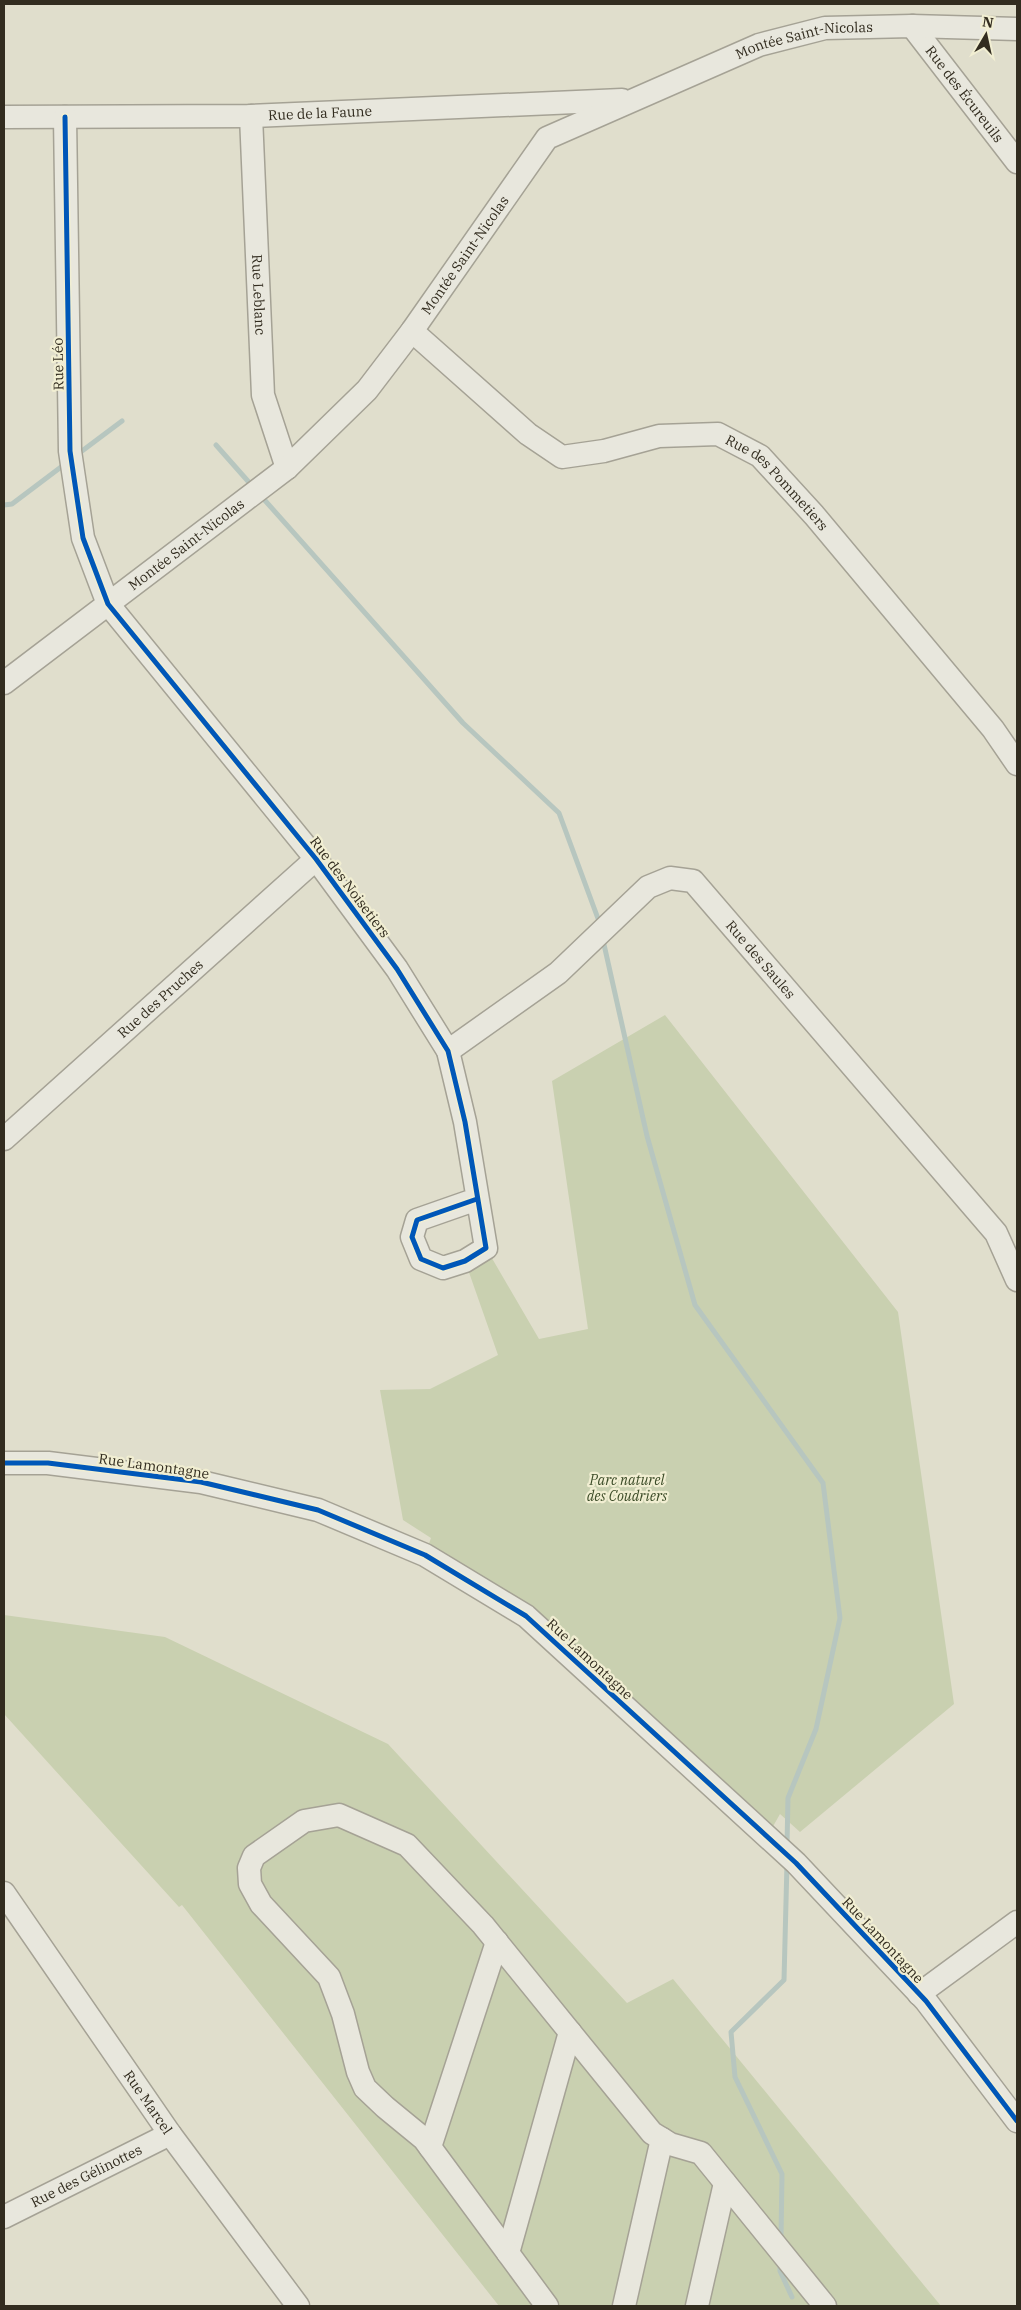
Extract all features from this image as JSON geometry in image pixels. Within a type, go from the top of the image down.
[{"type":"street","name":"Montée Saint-Nicolas","points":[[4,683],[287,468],[367,390],[412,331],[547,138],[759,45],[825,28],[912,26],[1017,29]]},
{"type":"street","name":"Rue des Écureuils","points":[[912,26],[1017,162]]},
{"type":"street","name":"Rue de la Faune","points":[[4,117],[251,116],[636,100]]},
{"type":"street","name":"Rue Leblanc","points":[[251,116],[263,395],[287,468]]},
{"type":"street","name":"Rue Léo","points":[[65,117],[70,451],[83,538],[108,604]]},
{"type":"street","name":"Rue des Pommetiers","points":[[412,331],[528,434],[562,457],[604,451],[659,436],[718,434],[760,456],[814,514],[980,714],[1017,764]]},
{"type":"street","name":"Rue des Noisetiers","points":[[108,604],[316,859],[397,969],[448,1051],[465,1122],[477,1199]]},
{"type":"street","name":"Rue des Pruches","points":[[4,1139],[316,859]]},
{"type":"street","name":"Rue des Saules","points":[[448,1051],[558,973],[648,887],[670,878],[693,880],[996,1233],[1017,1280]]},
{"type":"street","name":"Rue Lamontagne","points":[[4,1463],[48,1463],[202,1482],[318,1510],[425,1555],[526,1616],[796,1863],[919,1994],[1017,2121]]},
{"type":"street","points":[[546,2306],[424,2139],[365,2088],[358,2072],[344,2014],[329,1977],[261,1904],[250,1884],[248,1868],[254,1856],[304,1821],[339,1815],[407,1845],[497,1942],[652,2133],[670,2144],[700,2152],[825,2306]]},
{"type":"street","name":"Rue Marcel","points":[[4,1893],[170,2134],[298,2306]]},
{"type":"street","points":[[919,1994],[1017,1922]]},
{"type":"street","points":[[430,2147],[497,1942]]},
{"type":"street","points":[[508,2254],[570,2032]]},
{"type":"street","name":"Rue des Gélinottes","points":[[4,2217],[170,2134]]},
{"type":"street","points":[[624,2306],[662,2139]]},
{"type":"street","points":[[698,2306],[725,2183]]},
{"type":"green space","name":"Parc naturel des Coudriers","points":[[665,1015],[898,1312],[954,1704],[800,1832],[780,1814],[767,1837],[526,1616],[425,1555],[431,1538],[403,1520],[380,1390],[430,1389],[498,1355],[465,1261],[486,1248],[539,1339],[588,1329],[552,1081]]},
{"type":"green space","points":[[4,1615],[165,1637],[388,1744],[627,2003],[673,1979],[941,2306],[499,2306],[182,1905],[179,1907],[4,1714]]},
{"type":"waterway","points":[[78,454],[122,421]]},
{"type":"waterway","points":[[216,445],[254,488]]},
{"type":"waterway","points":[[4,505],[12,504],[65,464]]},
{"type":"waterway","points":[[261,496],[463,723],[559,813],[600,924]]},
{"type":"waterway","points":[[603,940],[647,1136],[695,1305],[823,1483],[840,1618],[816,1729],[788,1798],[787,1844]]},
{"type":"waterway","points":[[781,2238],[782,2174],[735,2077],[731,2032],[784,1980],[787,1863]]},
{"type":"waterway","points":[[780,2262],[780,2271],[792,2297]]},
{"type":"cycle path","points":[[65,117],[70,451],[83,538],[108,604],[316,859],[397,969],[448,1051],[465,1122],[486,1248],[465,1261],[443,1268],[421,1259],[412,1237],[417,1220],[477,1199]]},
{"type":"cycle path","points":[[4,1463],[48,1463],[201,1482],[318,1510],[425,1555],[526,1616],[796,1863],[926,2001],[1017,2121]]}]
